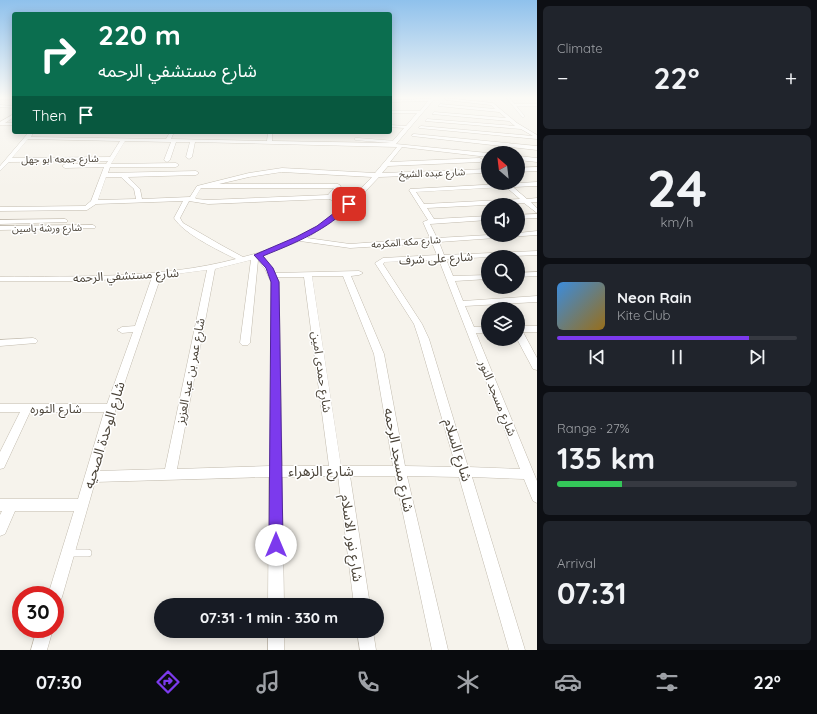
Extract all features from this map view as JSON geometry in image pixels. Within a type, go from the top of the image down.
[{"type":"street","points":[[398,145],[407,127]]},
{"type":"street","points":[[472,154],[473,127]]},
{"type":"street","points":[[514,127],[522,128],[537,138]]},
{"type":"street","points":[[398,145],[414,135],[421,128],[537,138]]},
{"type":"street","points":[[1,168],[31,134]]},
{"type":"street","points":[[168,141],[171,134]]},
{"type":"street","points":[[269,143],[270,134]]},
{"type":"street","points":[[414,135],[537,148]]},
{"type":"street","points":[[28,138],[398,145],[481,155]]},
{"type":"street","points":[[92,204],[106,175],[108,165],[123,140]]},
{"type":"street","points":[[167,160],[174,141]]},
{"type":"street","points":[[189,157],[193,142]]},
{"type":"street","name":"شارع مستشفي الرحمه","points":[[0,279],[157,276],[211,268],[256,256],[299,239],[331,220],[349,204],[386,164],[398,145]]},
{"type":"street","points":[[472,154],[480,160]]},
{"type":"street","name":"شارع جمعه ابو جهل","points":[[9,160],[111,159]]},
{"type":"street","points":[[525,159],[536,161]]},
{"type":"street","points":[[386,164],[480,160]]},
{"type":"street","points":[[65,166],[176,165]]},
{"type":"street","points":[[525,170],[537,169]]},
{"type":"street","name":"شارع عبده الشيخ","points":[[204,186],[260,172],[294,170],[376,175],[481,171]]},
{"type":"street","points":[[314,186],[318,172]]},
{"type":"street","points":[[106,175],[196,173]]},
{"type":"street","points":[[123,175],[136,187],[139,194],[138,200]]},
{"type":"street","points":[[525,184],[537,184]]},
{"type":"street","points":[[243,260],[218,247],[181,224],[177,218],[178,214],[199,187],[338,186],[330,197]]},
{"type":"street","name":"شارع مسجد النور","points":[[481,186],[416,190],[412,192],[430,221],[426,222],[451,279],[528,474],[536,490]]},
{"type":"street","points":[[513,190],[523,198]]},
{"type":"street","points":[[0,209],[83,209],[92,204],[138,200],[189,199],[195,202],[208,202],[330,197],[349,204]]},
{"type":"street","points":[[525,200],[537,200]]},
{"type":"street","points":[[525,200],[537,212]]},
{"type":"street","points":[[422,206],[481,203]]},
{"type":"street","points":[[525,217],[537,216]]},
{"type":"street","points":[[430,221],[481,218]]},
{"type":"street","points":[[0,222],[65,221]]},
{"type":"street","name":"شارع ورشة ياسين","points":[[0,228],[93,227]]},
{"type":"street","points":[[525,234],[537,233]]},
{"type":"street","name":"شارع مكه المكرمه","points":[[299,239],[350,246],[481,237]]},
{"type":"street","name":"شارع على شرف","points":[[383,260],[537,253]]},
{"type":"street","points":[[256,256],[273,275],[275,282],[276,598]]},
{"type":"street","points":[[245,343],[256,256]]},
{"type":"street","name":"شارع السلام","points":[[383,260],[380,264],[418,324],[424,339],[517,650]]},
{"type":"street","name":"شارع عمر بن عبد العزيز","points":[[170,474],[211,268]]},
{"type":"street","name":"شارع مسجد الرحمه","points":[[308,274],[352,273],[378,354],[400,471],[440,650]]},
{"type":"street","points":[[273,275],[308,274]]},
{"type":"street","name":"شارع حمدى امين","points":[[308,274],[339,471]]},
{"type":"street","points":[[525,275],[537,274]]},
{"type":"street","name":"شارع الوحدة الصحيه","points":[[58,586],[112,408],[157,276]]},
{"type":"street","points":[[451,279],[481,277]]},
{"type":"street","points":[[461,304],[537,298]]},
{"type":"street","points":[[122,330],[138,329]]},
{"type":"street","points":[[525,330],[537,329]]},
{"type":"street","points":[[471,330],[481,330]]},
{"type":"street","points":[[0,344],[33,341]]},
{"type":"street","points":[[525,344],[537,367]]},
{"type":"street","name":"شارع الثوره","points":[[0,408],[112,408]]},
{"type":"street","points":[[0,464],[27,408]]},
{"type":"street","name":"شارع الزهراء","points":[[91,477],[276,471],[400,471],[528,474]]},
{"type":"street","name":"شارع نور الاسلام","points":[[339,471],[361,598]]},
{"type":"street","points":[[0,530],[6,505],[82,505]]},
{"type":"street","points":[[39,650],[42,638]]},
{"type":"street","points":[[276,638],[276,650]]},
{"type":"street","points":[[366,638],[368,650]]},
{"type":"lane","points":[[356,138],[398,145]]},
{"type":"lane","points":[[68,552],[88,553]]},
{"type":"route","points":[[276,545],[275,282],[269,268],[258,255],[299,239],[337,216],[349,204]]}]
